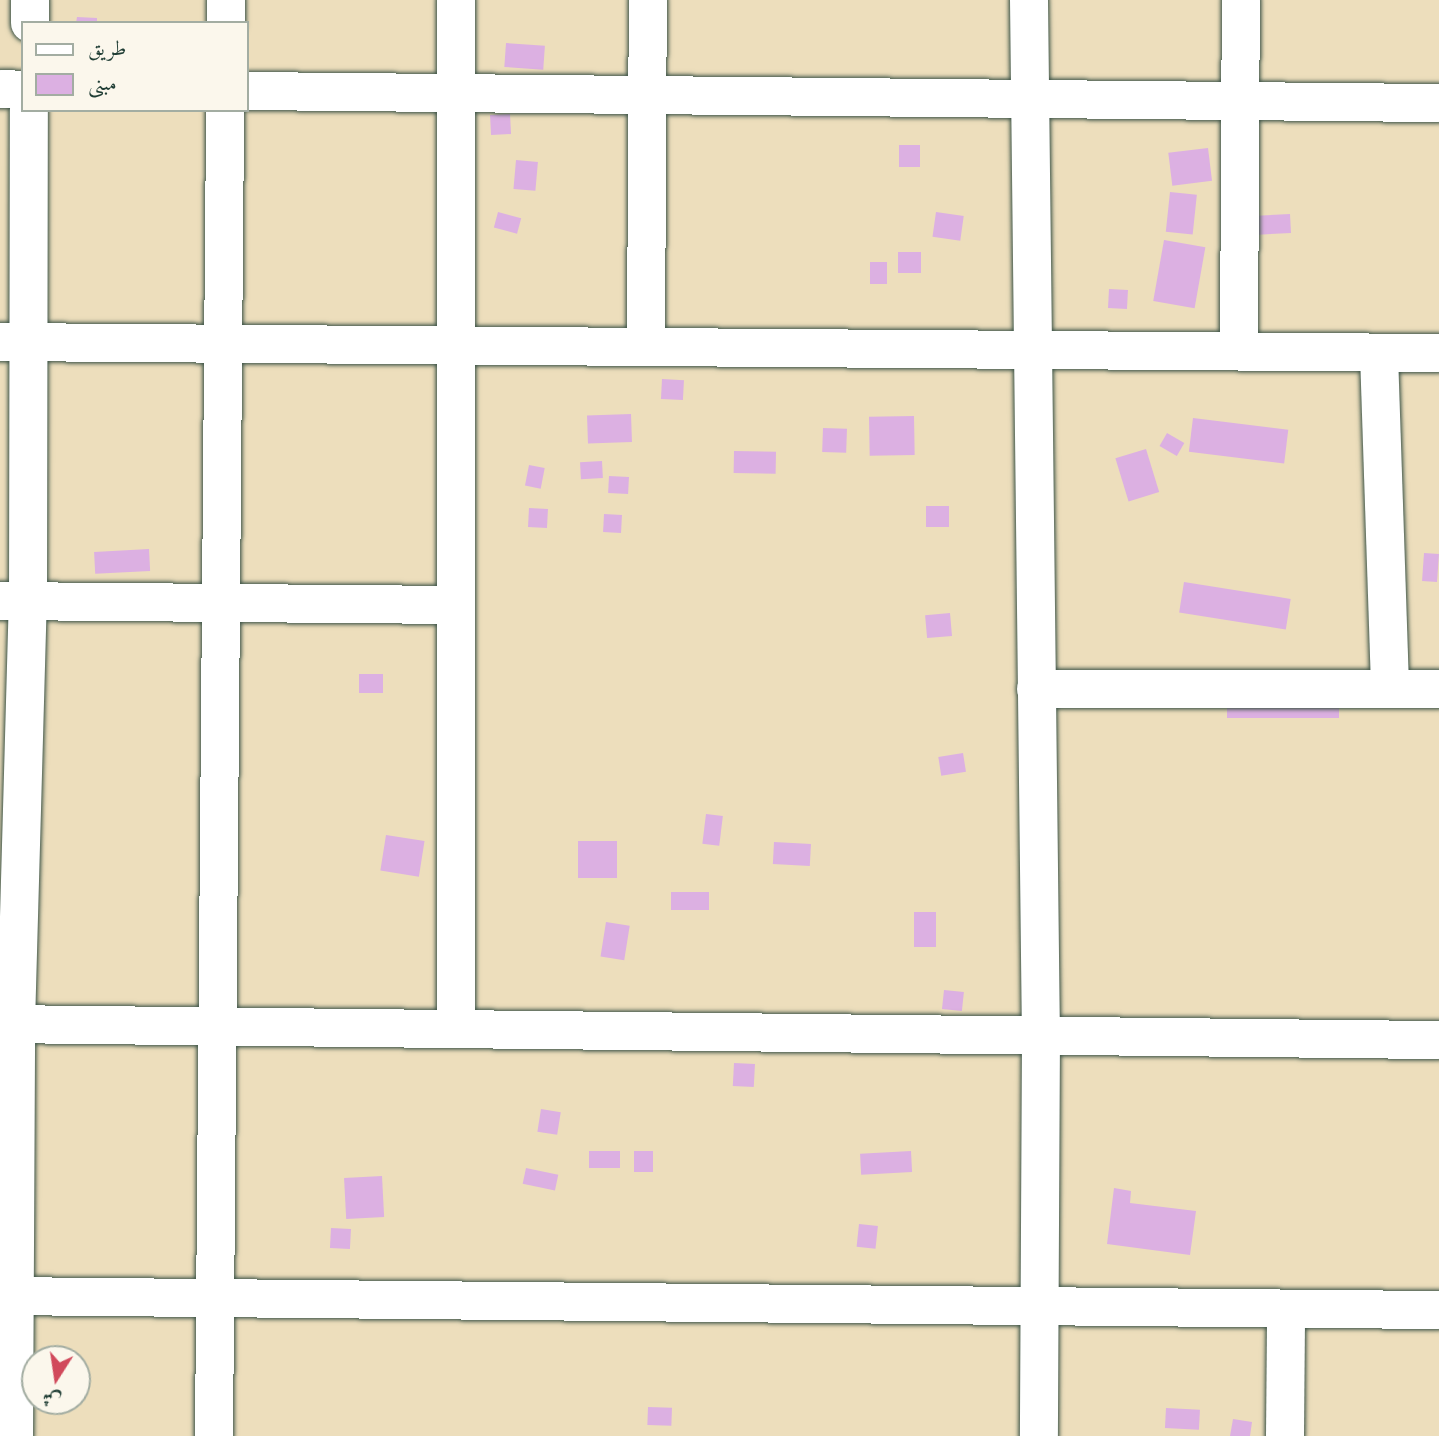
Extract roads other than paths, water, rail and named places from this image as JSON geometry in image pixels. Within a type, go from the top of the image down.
[{"type":"street","points":[[30,0],[30,21]]},
{"type":"street","points":[[226,0],[226,21]]},
{"type":"street","points":[[456,0],[456,1029]]},
{"type":"street","points":[[646,347],[648,0]]},
{"type":"street","points":[[1029,0],[1041,1035],[1039,1436]]},
{"type":"street","points":[[1239,351],[1241,0]]},
{"type":"street","points":[[0,89],[21,90]]},
{"type":"street","points":[[248,91],[1439,103]]},
{"type":"street","points":[[14,1436],[8,1296],[8,1024],[14,601],[14,342],[29,112]]},
{"type":"street","points":[[214,1436],[225,112]]},
{"type":"street","points":[[14,342],[1439,353]]},
{"type":"street","points":[[1378,354],[1390,689]]},
{"type":"street","points":[[14,601],[221,605],[454,605]]},
{"type":"street","points":[[1036,689],[1439,689]]},
{"type":"street","points":[[8,1024],[1439,1040]]},
{"type":"street","points":[[8,1296],[1039,1310],[1439,1310]]},
{"type":"street","points":[[1285,1436],[1286,1310]]}]
